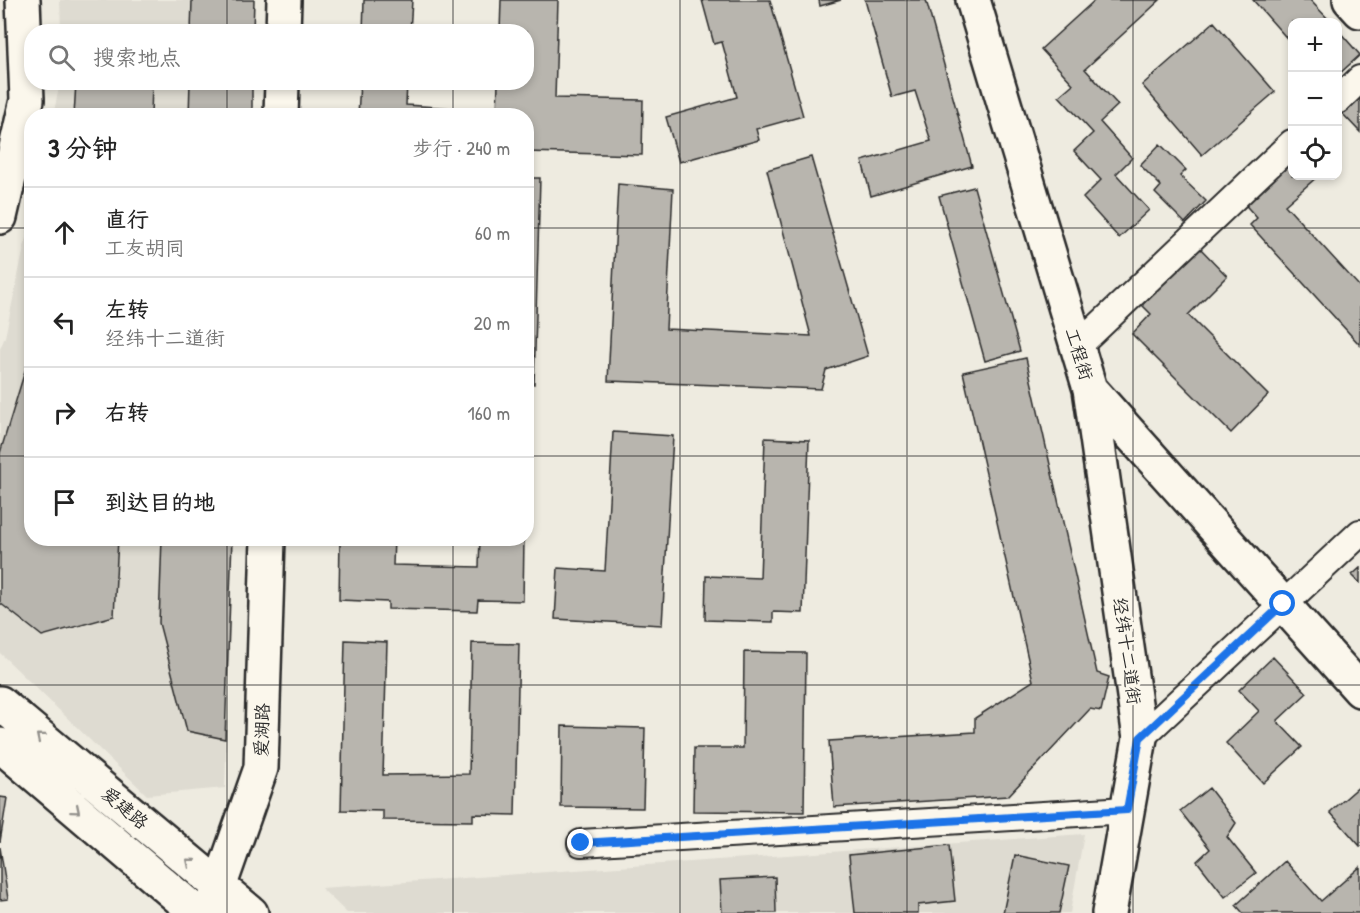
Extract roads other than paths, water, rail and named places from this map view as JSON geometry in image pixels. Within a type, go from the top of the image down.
[{"type":"main road","points":[[23,0],[24,25]]},
{"type":"main road","points":[[284,0],[284,24]]},
{"type":"main road","name":"工程街","points":[[973,0],[1090,389],[1360,690]]},
{"type":"main road","points":[[1350,0],[1360,11]]},
{"type":"main road","points":[[25,108],[27,90]]},
{"type":"main road","points":[[281,108],[282,90]]},
{"type":"main road","points":[[0,217],[24,113]]},
{"type":"main road","name":"经纬十二道街","points":[[1090,389],[1140,738],[1109,913]]},
{"type":"main road","name":"爱湖路","points":[[201,907],[261,768],[268,546]]},
{"type":"main road","name":"爱建路","points":[[0,703],[201,907]]},
{"type":"main road","name":"爱建路","points":[[0,745],[201,907],[251,913]]},
{"type":"street","points":[[1342,96],[1360,79]]},
{"type":"street","points":[[1077,347],[1288,148]]},
{"type":"street","points":[[1140,738],[1360,533]]},
{"type":"street","points":[[581,843],[1127,810]]}]
